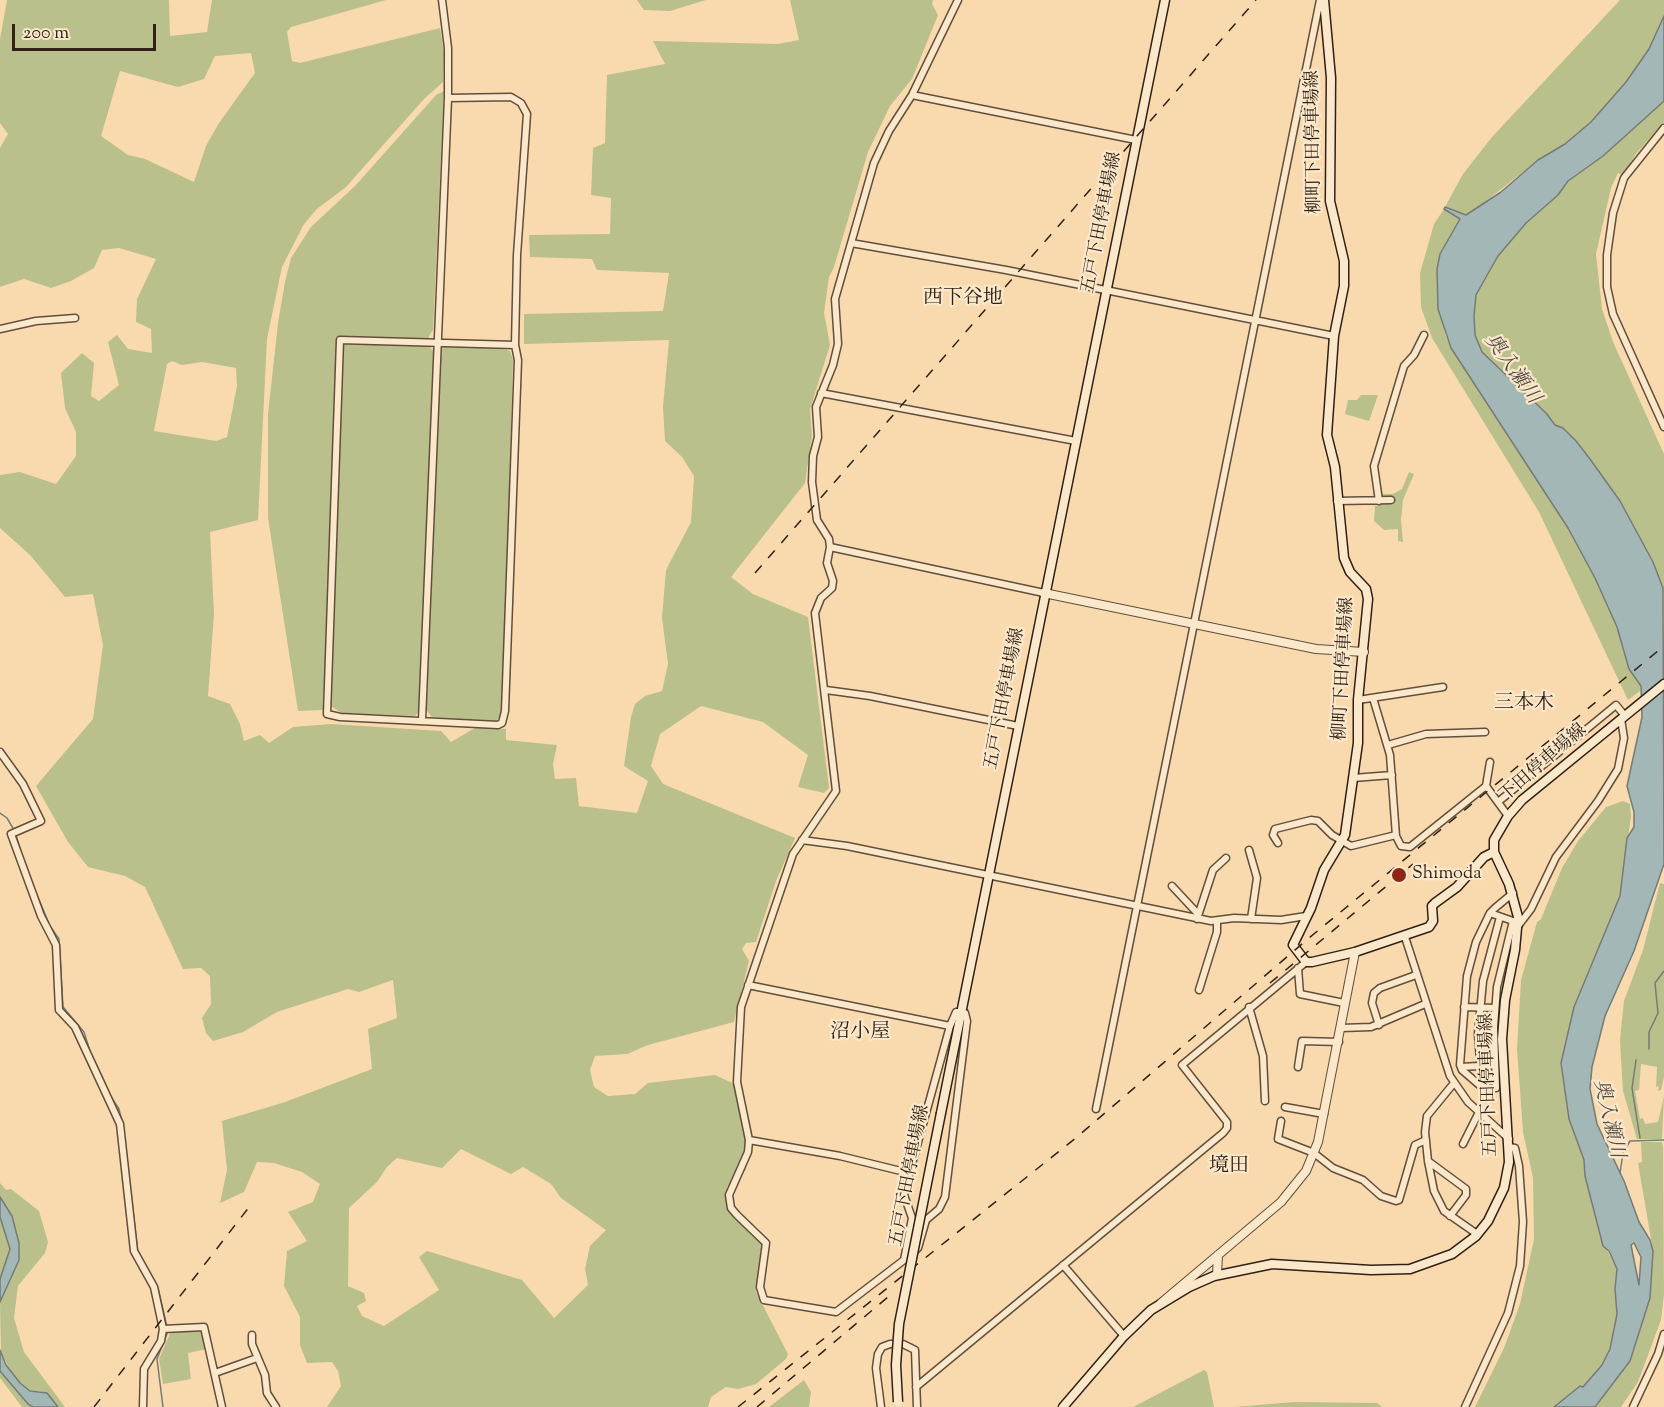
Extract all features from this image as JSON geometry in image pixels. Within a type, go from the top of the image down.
[{"type":"main road","name":"五戸下田停車場線","points":[[899,1405],[896,1365],[899,1324],[1044,593],[1165,0]]},
{"type":"main road","name":"柳町下田停車場線","points":[[1302,965],[1293,945],[1324,870],[1342,842],[1358,743],[1358,700],[1364,652],[1367,592],[1350,572],[1344,558],[1335,467],[1327,435],[1326,420],[1334,336],[1342,305],[1344,261],[1330,201],[1331,78],[1321,0]]},
{"type":"main road","name":"下田停車場線","points":[[1494,852],[1494,840],[1508,816],[1522,800],[1664,684]]},
{"type":"main road","name":"五戸下田停車場線","points":[[1063,1407],[1125,1336],[1161,1304],[1215,1275],[1272,1264],[1371,1270],[1410,1269],[1452,1254],[1477,1234],[1488,1221],[1500,1200],[1508,1175],[1509,1143],[1502,1039],[1504,1000],[1518,926],[1513,893],[1494,852]]},
{"type":"main road","points":[[1302,965],[1405,937],[1432,924],[1432,906],[1457,887],[1484,857],[1494,852]]},
{"type":"street","points":[[422,720],[448,98],[448,48],[442,0]]},
{"type":"street","points":[[904,1260],[912,1218],[904,1195],[950,1026],[954,1014],[960,1012],[967,1015],[967,1021],[945,1197],[939,1209],[926,1220],[918,1248],[904,1260],[836,1312],[764,1300],[760,1287],[766,1243],[731,1208],[729,1195],[745,1161],[750,1140],[737,1082],[741,1007],[793,854],[836,791],[826,690],[815,613],[820,598],[832,588],[833,581],[827,563],[829,539],[817,520],[812,482],[813,456],[818,437],[816,407],[836,354],[835,299],[873,164],[889,131],[912,95],[958,0]]},
{"type":"street","points":[[1096,1109],[1254,320],[1321,0]]},
{"type":"street","points":[[912,95],[1136,140]]},
{"type":"street","points":[[448,98],[511,97],[521,103],[526,114],[517,255],[515,345],[518,360],[508,691],[504,719],[498,725],[340,717],[327,714],[340,340],[515,345]]},
{"type":"street","points":[[1664,128],[1624,178],[1613,213],[1607,255],[1607,287],[1613,314],[1664,427]]},
{"type":"street","points":[[851,243],[1334,336]]},
{"type":"street","points":[[0,329],[36,321],[75,318]]},
{"type":"street","points":[[1379,501],[1374,466],[1404,366],[1414,355],[1424,335]]},
{"type":"street","points":[[821,393],[1076,441]]},
{"type":"street","points":[[1337,501],[1391,500]]},
{"type":"street","points":[[830,547],[1316,649],[1364,652]]},
{"type":"street","points":[[1358,700],[1443,687]]},
{"type":"street","points":[[826,690],[870,696],[1018,726]]},
{"type":"street","points":[[1373,698],[1388,745],[1396,835],[1401,846],[1410,847],[1486,786],[1490,762]]},
{"type":"street","points":[[1498,802],[1616,705],[1625,716],[1624,738],[1617,769],[1598,801],[1556,857],[1531,909],[1518,926]]},
{"type":"street","points":[[1388,745],[1426,734],[1485,732]]},
{"type":"street","points":[[0,752],[23,784],[41,821],[11,834],[41,916],[56,945],[58,1010],[75,1027],[120,1124],[134,1251],[154,1287],[163,1329],[161,1341],[144,1369],[143,1407]]},
{"type":"street","points":[[1353,778],[1392,775]]},
{"type":"street","points":[[1486,786],[1508,816]]},
{"type":"street","points":[[1278,843],[1273,835],[1275,829],[1311,820],[1318,821],[1342,842],[1354,847],[1396,835]]},
{"type":"street","points":[[802,840],[1217,921],[1281,920],[1306,916]]},
{"type":"street","points":[[1249,850],[1257,878],[1251,919]]},
{"type":"street","points":[[1197,916],[1213,870],[1226,858]]},
{"type":"street","points":[[1172,886],[1197,916]]},
{"type":"street","points":[[1477,1234],[1450,1216],[1437,1200],[1428,1161],[1427,1116],[1462,1069],[1467,976],[1476,942],[1490,913],[1513,893]]},
{"type":"street","points":[[1462,1069],[1482,1087],[1496,1088],[1494,1032],[1499,978],[1513,921],[1490,913]]},
{"type":"street","points":[[1482,1087],[1478,1032],[1480,1008],[1484,974],[1500,916]]},
{"type":"street","points":[[1199,990],[1217,932],[1217,921]]},
{"type":"street","points":[[1405,937],[1425,1004],[1453,1082],[1515,1148],[1519,1166],[1523,1222],[1520,1266],[1508,1313],[1465,1407]]},
{"type":"street","points":[[1492,945],[1506,949]]},
{"type":"street","points":[[1161,1304],[1167,1295],[1281,1202],[1298,1183],[1314,1154],[1339,1042],[1344,1003],[1355,952]]},
{"type":"street","points":[[1302,965],[1300,994],[1344,1003]]},
{"type":"street","points":[[916,1387],[1227,1128],[1227,1122],[1182,1065],[1302,965]]},
{"type":"street","points":[[1484,974],[1499,978]]},
{"type":"street","points":[[1379,1024],[1372,1003],[1374,993],[1416,975]]},
{"type":"street","points":[[748,985],[950,1026]]},
{"type":"street","points":[[1341,1028],[1364,1028],[1379,1024],[1425,1004]]},
{"type":"street","points":[[1249,1007],[1263,1056],[1265,1101]]},
{"type":"street","points":[[1464,1007],[1496,1008]]},
{"type":"street","points":[[1478,1032],[1494,1032]]},
{"type":"street","points":[[1298,1067],[1302,1041],[1339,1042]]},
{"type":"street","points":[[1462,1069],[1495,1065]]},
{"type":"street","points":[[1285,1107],[1324,1114]]},
{"type":"street","points":[[1463,1144],[1479,1112]]},
{"type":"street","points":[[1281,1121],[1278,1139],[1314,1154],[1333,1168],[1363,1180],[1381,1196],[1396,1201],[1399,1200],[1415,1145],[1426,1140]]},
{"type":"street","points":[[750,1140],[840,1156],[909,1173]]},
{"type":"street","points":[[1428,1161],[1466,1189],[1466,1195],[1450,1216]]},
{"type":"street","points":[[1215,1275],[1218,1255]]},
{"type":"street","points":[[1207,1263],[1215,1275]]},
{"type":"street","points":[[1063,1265],[1125,1336]]},
{"type":"street","points":[[163,1329],[204,1327],[221,1407]]},
{"type":"street","points":[[1633,1407],[1658,1354],[1664,1334]]},
{"type":"street","points":[[252,1335],[257,1358],[265,1375],[267,1393],[276,1407]]},
{"type":"street","points":[[881,1407],[876,1368],[878,1354],[882,1347],[903,1344],[915,1350],[917,1407]]},
{"type":"street","points":[[215,1373],[257,1358]]},
{"type":"green space","points":[[7,0],[169,0],[170,36],[207,32],[212,0],[386,0],[291,27],[287,32],[292,61],[300,63],[440,28],[444,53],[443,82],[424,99],[346,187],[317,209],[304,224],[282,267],[267,339],[258,520],[210,532],[214,614],[208,696],[230,704],[240,724],[244,741],[260,735],[269,743],[293,727],[331,724],[441,731],[451,742],[475,728],[506,729],[506,740],[557,745],[553,764],[555,779],[576,778],[579,806],[637,813],[648,781],[624,766],[631,717],[635,704],[645,696],[662,691],[668,664],[662,618],[666,570],[691,522],[694,476],[682,457],[665,441],[663,407],[669,340],[524,344],[524,314],[663,311],[669,273],[597,270],[592,259],[530,257],[529,235],[610,234],[611,198],[591,195],[593,148],[605,143],[607,75],[665,64],[653,41],[778,44],[799,40],[790,0],[933,0],[932,4],[938,15],[912,79],[890,106],[868,152],[829,277],[824,313],[830,345],[810,409],[812,436],[805,483],[731,577],[753,594],[808,617],[829,788],[824,793],[798,787],[808,755],[763,722],[701,706],[660,734],[651,766],[663,784],[795,838],[776,881],[756,942],[746,943],[742,949],[749,961],[734,1022],[648,1045],[627,1054],[595,1056],[590,1070],[594,1087],[608,1096],[635,1094],[648,1083],[715,1075],[741,1087],[750,1138],[746,1170],[727,1187],[726,1199],[729,1210],[763,1244],[756,1292],[788,1354],[786,1359],[756,1384],[738,1389],[726,1387],[711,1397],[708,1407],[327,1407],[341,1386],[338,1371],[332,1362],[307,1363],[300,1345],[300,1317],[284,1286],[287,1251],[307,1241],[288,1212],[313,1202],[320,1184],[302,1172],[274,1163],[257,1162],[244,1192],[220,1203],[227,1170],[222,1121],[285,1102],[372,1069],[368,1029],[397,1018],[393,980],[359,992],[348,989],[277,1012],[243,1032],[213,1041],[206,1033],[202,1018],[211,1004],[210,976],[201,968],[183,969],[145,887],[125,876],[88,867],[68,842],[36,786],[93,719],[103,645],[93,594],[65,597],[30,555],[0,528],[0,475],[20,472],[56,484],[76,456],[76,432],[65,408],[61,373],[82,353],[94,363],[91,396],[99,401],[119,385],[108,342],[117,335],[128,349],[152,353],[151,329],[136,322],[137,299],[156,259],[119,248],[102,250],[94,268],[71,281],[51,288],[24,279],[0,287],[0,148],[8,134],[0,123],[0,39]],"holes":[[[251,53],[255,73],[219,123],[206,146],[194,182],[145,159],[128,155],[101,136],[120,71],[178,87],[204,79],[215,56]],[[172,361],[182,365],[202,362],[236,368],[237,386],[227,437],[216,441],[154,431],[167,364]],[[461,1149],[511,1174],[523,1167],[551,1184],[561,1198],[606,1230],[590,1246],[585,1269],[588,1285],[554,1318],[522,1280],[427,1251],[419,1257],[439,1290],[384,1326],[362,1316],[357,1306],[366,1301],[364,1293],[348,1286],[349,1208],[377,1182],[387,1167],[397,1158],[442,1168]]]},
{"type":"green space","points":[[637,0],[706,0],[670,11],[644,10]]},
{"type":"green space","points":[[1620,0],[1664,0],[1664,16],[1649,49],[1626,82],[1591,122],[1565,144],[1538,160],[1481,205],[1466,215],[1445,207],[1463,174],[1492,137]]},
{"type":"green space","points":[[444,91],[433,330],[429,336],[429,345],[432,350],[447,345],[504,349],[510,351],[513,360],[503,714],[495,722],[432,717],[427,711],[420,710],[415,716],[341,713],[331,706],[323,710],[298,711],[268,518],[268,414],[285,282],[291,258],[311,227],[355,186],[436,95]]},
{"type":"green space","points":[[1664,101],[1664,122],[1636,154],[1623,175],[1618,173],[1611,188],[1596,254],[1602,309],[1613,342],[1664,454],[1664,604],[1663,587],[1653,562],[1620,501],[1576,441],[1563,428],[1555,425],[1546,413],[1482,352],[1475,335],[1474,316],[1476,295],[1486,277],[1498,256],[1526,223],[1558,195],[1568,181],[1603,156]]},
{"type":"green space","points":[[1444,209],[1460,219],[1440,254],[1437,269],[1438,309],[1446,337],[1568,528],[1595,578],[1617,627],[1629,669],[1641,686],[1640,691],[1628,700],[1539,512],[1432,338],[1421,307],[1420,273],[1434,224]]},
{"type":"green space","points":[[1361,395],[1378,395],[1369,421],[1345,414],[1348,400],[1357,400]]},
{"type":"green space","points":[[1409,472],[1414,474],[1403,500],[1401,520],[1403,542],[1398,541],[1398,529],[1384,530],[1374,521],[1375,506],[1383,504],[1382,494],[1393,494],[1402,489]]},
{"type":"green space","points":[[1623,801],[1630,804],[1631,816],[1620,896],[1574,1007],[1561,1063],[1569,1119],[1584,1161],[1585,1176],[1600,1237],[1617,1269],[1615,1289],[1617,1314],[1610,1349],[1602,1365],[1583,1387],[1580,1386],[1554,1407],[1475,1407],[1504,1348],[1520,1304],[1534,1239],[1533,1178],[1523,1132],[1517,1049],[1521,980],[1537,922],[1541,919],[1562,868],[1578,841],[1606,807]]},
{"type":"green space","points":[[1660,883],[1664,884],[1664,1077],[1661,1090],[1658,1091],[1659,1086],[1656,1087],[1657,1067],[1641,1064],[1639,1090],[1635,1091],[1640,1119],[1643,1118],[1645,1124],[1658,1122],[1664,1096],[1662,1139],[1637,1139],[1623,1091],[1620,1041],[1624,1001],[1643,950]]},
{"type":"green space","points":[[1641,1142],[1662,1142],[1663,1147],[1664,1294],[1661,1320],[1638,1382],[1621,1407],[1595,1407],[1630,1361],[1650,1298],[1653,1251],[1638,1163],[1642,1162]]},
{"type":"green space","points":[[0,1183],[6,1190],[11,1189],[39,1211],[48,1242],[45,1253],[18,1286],[14,1318],[24,1352],[65,1407],[58,1407],[41,1391],[29,1391],[12,1374],[1,1352],[0,1302],[19,1260],[19,1243],[12,1216],[0,1197]]},
{"type":"green space","points":[[0,1217],[10,1249],[0,1279]]},
{"type":"green space","points":[[202,1330],[207,1349],[188,1353],[191,1379],[163,1384],[159,1359],[171,1331]]},
{"type":"green space","points":[[1204,1370],[1207,1372],[1214,1407],[1133,1407]]},
{"type":"green space","points":[[0,1371],[27,1404],[33,1407],[22,1407],[0,1378]]},
{"type":"green space","points":[[804,1380],[811,1392],[809,1407],[769,1407]]},
{"type":"green space","points":[[1294,1402],[1377,1403],[1382,1407],[1234,1407]]},
{"type":"shaded area","points":[[1664,16],[1664,101],[1603,156],[1568,181],[1558,195],[1526,223],[1498,256],[1486,277],[1476,295],[1474,316],[1475,335],[1482,352],[1546,413],[1555,425],[1563,428],[1576,441],[1620,501],[1653,562],[1663,588],[1664,864],[1634,951],[1605,1016],[1592,1067],[1590,1089],[1597,1124],[1624,1181],[1639,1222],[1650,1240],[1653,1251],[1650,1298],[1630,1361],[1595,1407],[1554,1407],[1580,1386],[1583,1387],[1602,1365],[1610,1349],[1617,1314],[1615,1289],[1617,1269],[1609,1251],[1603,1246],[1585,1176],[1584,1160],[1569,1119],[1561,1063],[1574,1007],[1620,896],[1627,838],[1634,827],[1634,812],[1627,786],[1642,717],[1641,686],[1629,669],[1617,627],[1595,578],[1568,528],[1451,348],[1438,309],[1437,269],[1440,254],[1460,219],[1444,209],[1445,207],[1466,215],[1501,192],[1538,160],[1565,144],[1591,122],[1626,82],[1649,49]],"holes":[[[1634,1243],[1641,1257],[1639,1285],[1631,1245]]]},
{"type":"shaded area","points":[[0,1197],[12,1216],[19,1243],[19,1260],[0,1302],[0,1279],[10,1249],[0,1217]]},
{"type":"shaded area","points":[[0,1350],[6,1365],[20,1383],[30,1391],[47,1393],[58,1407],[33,1407],[28,1404],[0,1371]]},
{"type":"waterway","points":[[0,813],[7,818],[14,830]]},
{"type":"waterway","points":[[16,835],[24,862]]},
{"type":"waterway","points":[[32,883],[50,926],[59,939],[63,1007],[84,1032],[90,1051]]},
{"type":"waterway","points":[[1649,1049],[1649,1032],[1658,1013],[1655,983],[1664,971]]},
{"type":"waterway","points":[[1636,1060],[1632,1088],[1640,1138]]},
{"type":"waterway","points":[[111,1097],[119,1109],[122,1122]]},
{"type":"waterway","points":[[123,1126],[138,1253]]},
{"type":"waterway","name":"奥入瀬川","points":[[1620,1173],[1623,1153],[1630,1141],[1664,1140]]},
{"type":"waterway","points":[[145,1264],[158,1288],[167,1327]]},
{"type":"waterway","points":[[163,1407],[157,1359],[168,1331]]},
{"type":"railway","points":[[755,573],[1256,0]]},
{"type":"railway","points":[[738,1407],[1077,1137],[1309,938],[1664,646]]},
{"type":"railway","points":[[1270,983],[1413,864]]},
{"type":"railway","points":[[94,1407],[253,1202]]},
{"type":"railway","points":[[757,1407],[888,1297]]},
{"type":"place","name":"Shimoda","points":[[1399,875]]},
{"type":"district","name":"西下谷地","points":[[963,300]]},
{"type":"district","name":"三本木","points":[[1524,705]]},
{"type":"district","name":"沼小屋","points":[[860,1034]]},
{"type":"district","name":"境田","points":[[1229,1168]]}]
